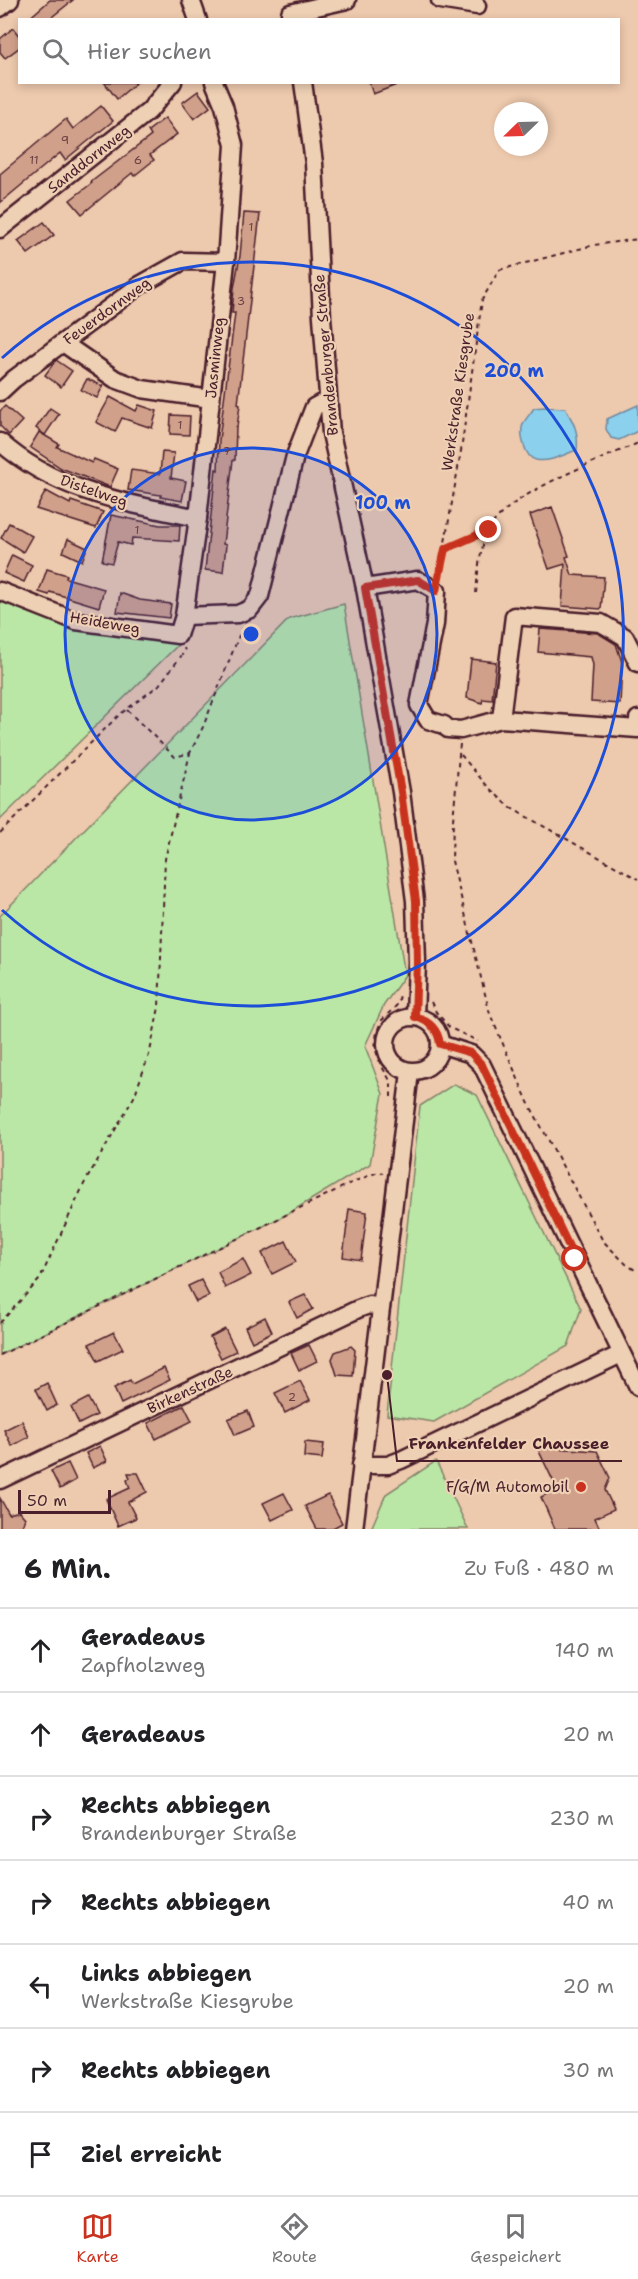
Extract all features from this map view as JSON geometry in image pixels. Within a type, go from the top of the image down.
[{"type":"street","points":[[0,8],[10,0]]},
{"type":"street","points":[[191,0],[197,18]]},
{"type":"street","points":[[290,11],[347,0]]},
{"type":"street","points":[[440,0],[477,6]]},
{"type":"street","name":"Sanddornweg","points":[[0,229],[149,111],[171,84]]},
{"type":"street","name":"Jasminweg","points":[[178,635],[184,616],[198,518],[226,262],[234,145],[224,106],[215,84]]},
{"type":"street","name":"Brandenburger Straße","points":[[303,84],[314,163],[327,400],[331,433],[365,588],[401,792],[416,901],[415,1017]]},
{"type":"street","name":"Feuerdornweg","points":[[0,392],[14,379],[140,285],[183,261],[226,262]]},
{"type":"street","points":[[63,343],[115,380],[142,389],[211,399]]},
{"type":"street","points":[[184,616],[238,614],[250,609],[260,596],[276,523],[305,426],[314,407],[327,400]]},
{"type":"street","name":"Distelweg","points":[[0,442],[18,458],[68,484],[111,500],[198,518]]},
{"type":"street","points":[[365,588],[418,580],[436,591],[435,624],[419,705],[428,720],[444,725],[448,729],[461,730],[501,718],[638,729],[638,719]]},
{"type":"street","name":"Heideweg","points":[[0,591],[76,621],[178,635]]},
{"type":"street","points":[[501,718],[513,616],[601,622],[625,638],[638,663]]},
{"type":"street","points":[[415,1017],[430,1023],[439,1036],[440,1044],[434,1062],[428,1068],[410,1072],[400,1069],[393,1063],[386,1046],[391,1028],[397,1022],[415,1017]]},
{"type":"street","points":[[440,1044],[471,1053],[482,1065],[638,1388]]},
{"type":"street","points":[[354,1529],[410,1072]]},
{"type":"street","name":"Birkenstraße","points":[[0,1480],[369,1305],[381,1307]]},
{"type":"street","points":[[362,1465],[388,1465],[401,1460],[621,1354]]},
{"type":"path","name":"Werkstraße Kiesgrube","points":[[436,591],[461,451],[482,300],[499,270],[594,245],[638,240]]},
{"type":"path","points":[[476,593],[480,556],[489,530],[498,515],[523,496],[638,443]]},
{"type":"path","points":[[445,549],[489,530]]},
{"type":"path","points":[[0,1323],[40,1280],[84,1184],[134,1097],[150,1052],[159,1007],[165,859],[190,753],[203,727],[250,609]]},
{"type":"path","points":[[0,833],[127,709],[159,685],[185,651],[178,635]]},
{"type":"path","points":[[127,709],[175,757],[190,753]]},
{"type":"path","points":[[461,730],[453,820],[452,861],[490,1014],[528,1102],[603,1241],[626,1264],[638,1272]]},
{"type":"path","points":[[460,754],[488,787],[511,808],[638,879]]},
{"type":"path","points":[[0,1355],[353,1182],[378,1172],[398,1176]]},
{"type":"green space","points":[[0,602],[82,627],[184,639],[0,820]]},
{"type":"green space","points":[[344,604],[405,975],[384,1005],[365,1046],[383,1094],[370,1164],[284,1216],[0,1355],[0,916],[289,619]]},
{"type":"green space","points":[[454,1084],[477,1095],[581,1309],[568,1346],[434,1422],[387,1415],[420,1106]]},
{"type":"green space","points":[[436,1461],[468,1529],[371,1529],[386,1494]]},
{"type":"water","points":[[638,405],[638,431],[619,440],[611,438],[606,429],[607,419]]},
{"type":"water","points":[[534,408],[565,408],[575,428],[577,450],[557,458],[541,461],[529,455],[522,439],[523,424]]},
{"type":"building","points":[[50,0],[73,0],[50,18],[29,18]]},
{"type":"building","points":[[13,28],[18,34],[18,48],[5,58],[0,52],[0,39]]},
{"type":"building","points":[[106,84],[135,84],[117,99]]},
{"type":"building","points":[[370,84],[399,84],[373,94]]},
{"type":"building","points":[[198,91],[210,107],[194,119],[182,103]]},
{"type":"building","points":[[101,106],[113,121],[65,160],[60,153],[0,203],[0,174],[66,119],[73,129]]},
{"type":"building","points":[[165,118],[177,134],[150,155],[154,160],[134,176],[132,173],[82,214],[70,200],[151,136],[148,131]]},
{"type":"building","points":[[244,213],[260,214],[238,404],[240,405],[236,427],[235,460],[233,460],[223,544],[226,545],[223,572],[205,570],[216,469],[218,470],[219,440],[235,313],[232,313],[234,288]]},
{"type":"building","points":[[44,222],[54,235],[28,254],[18,241]]},
{"type":"building","points":[[56,360],[72,371],[61,387],[45,375]]},
{"type":"building","points":[[87,379],[103,386],[97,398],[81,390]]},
{"type":"building","points":[[110,397],[136,411],[139,405],[157,411],[152,428],[122,418],[115,432],[96,422]]},
{"type":"building","points":[[5,406],[22,421],[9,435],[0,426],[0,411]]},
{"type":"building","points":[[50,408],[59,414],[45,435],[36,428]]},
{"type":"building","points":[[171,415],[190,416],[189,435],[170,434]]},
{"type":"building","points":[[39,432],[59,444],[57,447],[92,463],[94,459],[118,469],[110,487],[61,468],[30,447]]},
{"type":"building","points":[[162,452],[174,453],[171,478],[186,481],[182,501],[128,490],[131,470],[160,474]]},
{"type":"building","points":[[46,491],[70,504],[71,501],[103,512],[96,528],[36,509]]},
{"type":"building","points":[[552,507],[569,556],[566,557],[572,575],[604,577],[601,609],[562,606],[565,564],[549,569],[530,515]]},
{"type":"building","points":[[111,515],[160,525],[180,525],[179,541],[132,538],[131,545],[118,542],[112,563],[102,561]]},
{"type":"building","points":[[9,523],[32,536],[23,552],[1,538]]},
{"type":"building","points":[[68,539],[87,548],[82,561],[63,552]]},
{"type":"building","points":[[12,555],[32,565],[24,582],[4,573]]},
{"type":"building","points":[[47,569],[67,575],[66,578],[104,589],[99,607],[50,592],[49,595],[39,592]]},
{"type":"building","points":[[120,593],[140,600],[171,604],[169,618],[117,612]]},
{"type":"building","points":[[540,629],[598,633],[616,644],[622,662],[620,704],[591,702],[593,665],[591,657],[538,652]]},
{"type":"building","points":[[471,659],[496,662],[492,700],[483,699],[482,703],[467,698]]},
{"type":"building","points":[[349,1209],[367,1212],[361,1260],[343,1257]]},
{"type":"building","points":[[286,1241],[296,1262],[272,1274],[262,1253]]},
{"type":"building","points":[[243,1259],[251,1275],[225,1288],[218,1272]]},
{"type":"building","points":[[201,1280],[209,1296],[196,1302],[188,1286]]},
{"type":"building","points":[[305,1295],[313,1309],[297,1318],[289,1302]]},
{"type":"building","points":[[265,1317],[272,1332],[252,1342],[245,1327]]},
{"type":"building","points":[[225,1329],[236,1351],[221,1358],[210,1337]]},
{"type":"building","points":[[114,1332],[123,1349],[98,1361],[89,1344]]},
{"type":"building","points":[[309,1345],[317,1361],[299,1370],[291,1353]]},
{"type":"building","points":[[351,1346],[355,1350],[353,1376],[337,1375],[332,1359],[335,1352]]},
{"type":"building","points":[[164,1368],[170,1380],[121,1404],[114,1388],[130,1380],[132,1384]]},
{"type":"building","points":[[300,1381],[310,1400],[285,1413],[275,1393]]},
{"type":"building","points":[[47,1383],[57,1405],[47,1411],[36,1389]]},
{"type":"building","points":[[88,1398],[97,1415],[79,1424],[71,1407]]},
{"type":"building","points":[[184,1405],[192,1421],[156,1439],[148,1423]]},
{"type":"building","points":[[248,1411],[254,1427],[235,1435],[228,1419]]},
{"type":"building","points":[[22,1421],[29,1437],[12,1446],[4,1430]]},
{"type":"building","points":[[305,1442],[324,1444],[322,1459],[304,1457]]},
{"type":"building","points":[[100,1446],[107,1461],[93,1468],[86,1453]]},
{"type":"building","name":"F/G/M Automobil","points":[[537,1447],[597,1451],[610,1478],[605,1490],[614,1509],[595,1518],[600,1529],[555,1529],[541,1497],[557,1489]]},
{"type":"building","points":[[68,1463],[76,1480],[60,1489],[51,1471]]},
{"type":"building","points":[[128,1473],[138,1473],[147,1492],[128,1502],[136,1518],[118,1526],[106,1499],[130,1488],[127,1480],[130,1478]]},
{"type":"building","points":[[284,1493],[293,1510],[272,1520],[263,1503]]},
{"type":"building","points":[[328,1495],[342,1523],[331,1529],[317,1529],[305,1506]]},
{"type":"building","points":[[0,1498],[9,1514],[19,1511],[25,1518],[22,1527],[4,1529],[0,1527]]},
{"type":"place","name":"Frankenfelder Chaussee","points":[[387,1375]]},
{"type":"place","name":"F/G/M Automobil","points":[[581,1487]]},
{"type":"route","points":[[489,530],[445,549],[436,591],[418,580],[365,588],[401,792],[416,901],[415,1017],[430,1023],[439,1036],[440,1044],[471,1053],[482,1065],[575,1259]]}]
